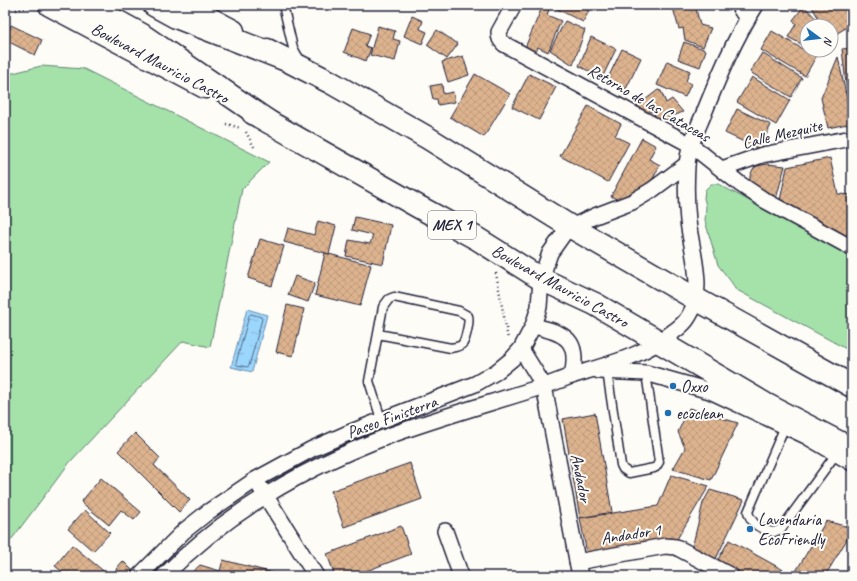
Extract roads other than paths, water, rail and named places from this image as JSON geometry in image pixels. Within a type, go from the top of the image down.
[{"type":"main road","name":"Boulevard Mauricio Castro","points":[[50,5],[269,122],[476,238],[541,279],[595,304],[844,452]]},
{"type":"main road","name":"Boulevard Mauricio Castro","points":[[87,5],[142,34],[269,122]]},
{"type":"main road","points":[[154,5],[176,17],[284,59]]},
{"type":"main road","points":[[184,5],[330,82],[428,138],[571,227],[852,386]]},
{"type":"street","name":"Retorno de las Cataceas","points":[[514,5],[499,32],[500,40],[504,44],[691,145],[740,184],[764,200],[852,248]]},
{"type":"street","points":[[738,5],[747,19]]},
{"type":"street","points":[[696,299],[696,266],[688,220],[687,164],[691,145],[731,50],[756,5]]},
{"type":"street","name":"Calle Mezquite","points":[[722,169],[762,155],[852,138]]},
{"type":"street","points":[[571,227],[632,202],[652,190],[687,164]]},
{"type":"street","name":"Paseo Finisterra","points":[[139,576],[184,531],[224,501],[256,480],[312,449],[346,434],[486,379],[512,359],[521,349],[533,326],[538,307],[541,279],[550,254],[565,232],[571,227]]},
{"type":"street","name":"Paseo Finisterra","points":[[164,576],[197,545],[265,496],[307,472],[352,451],[390,436],[627,358],[660,343],[683,324],[691,313],[696,299]]},
{"type":"street","points":[[533,326],[551,330],[569,340],[574,353],[575,362],[572,376]]},
{"type":"street","points":[[521,349],[544,386]]},
{"type":"street","points":[[588,371],[646,373],[710,391],[844,452],[852,463]]},
{"type":"street","name":"Andador","points":[[544,386],[577,572]]},
{"type":"street","points":[[256,480],[316,576]]},
{"type":"street","points":[[184,531],[197,545]]},
{"type":"street","points":[[446,531],[461,576]]},
{"type":"street","name":"Andador 1","points":[[577,572],[664,546],[670,546],[681,549],[731,576]]},
{"type":"lane","points":[[282,5],[293,48],[298,59],[330,82]]},
{"type":"lane","points":[[378,334],[451,348],[458,347],[463,343],[470,320],[468,316],[459,311],[394,297],[388,300],[383,307],[369,381],[381,420]]},
{"type":"lane","points":[[607,371],[621,465],[623,469],[629,473],[654,468],[659,462],[646,373]]},
{"type":"lane","points":[[784,426],[748,512],[753,522],[761,528],[774,532],[781,529],[844,452]]},
{"type":"water","points":[[247,309],[267,315],[252,372],[231,367]]},
{"type":"place","name":"Oxxo","points":[[673,386]]},
{"type":"place","name":"ecoclean","points":[[668,413]]},
{"type":"place","name":"Lavendaria EcoFriendly","points":[[750,529]]}]
